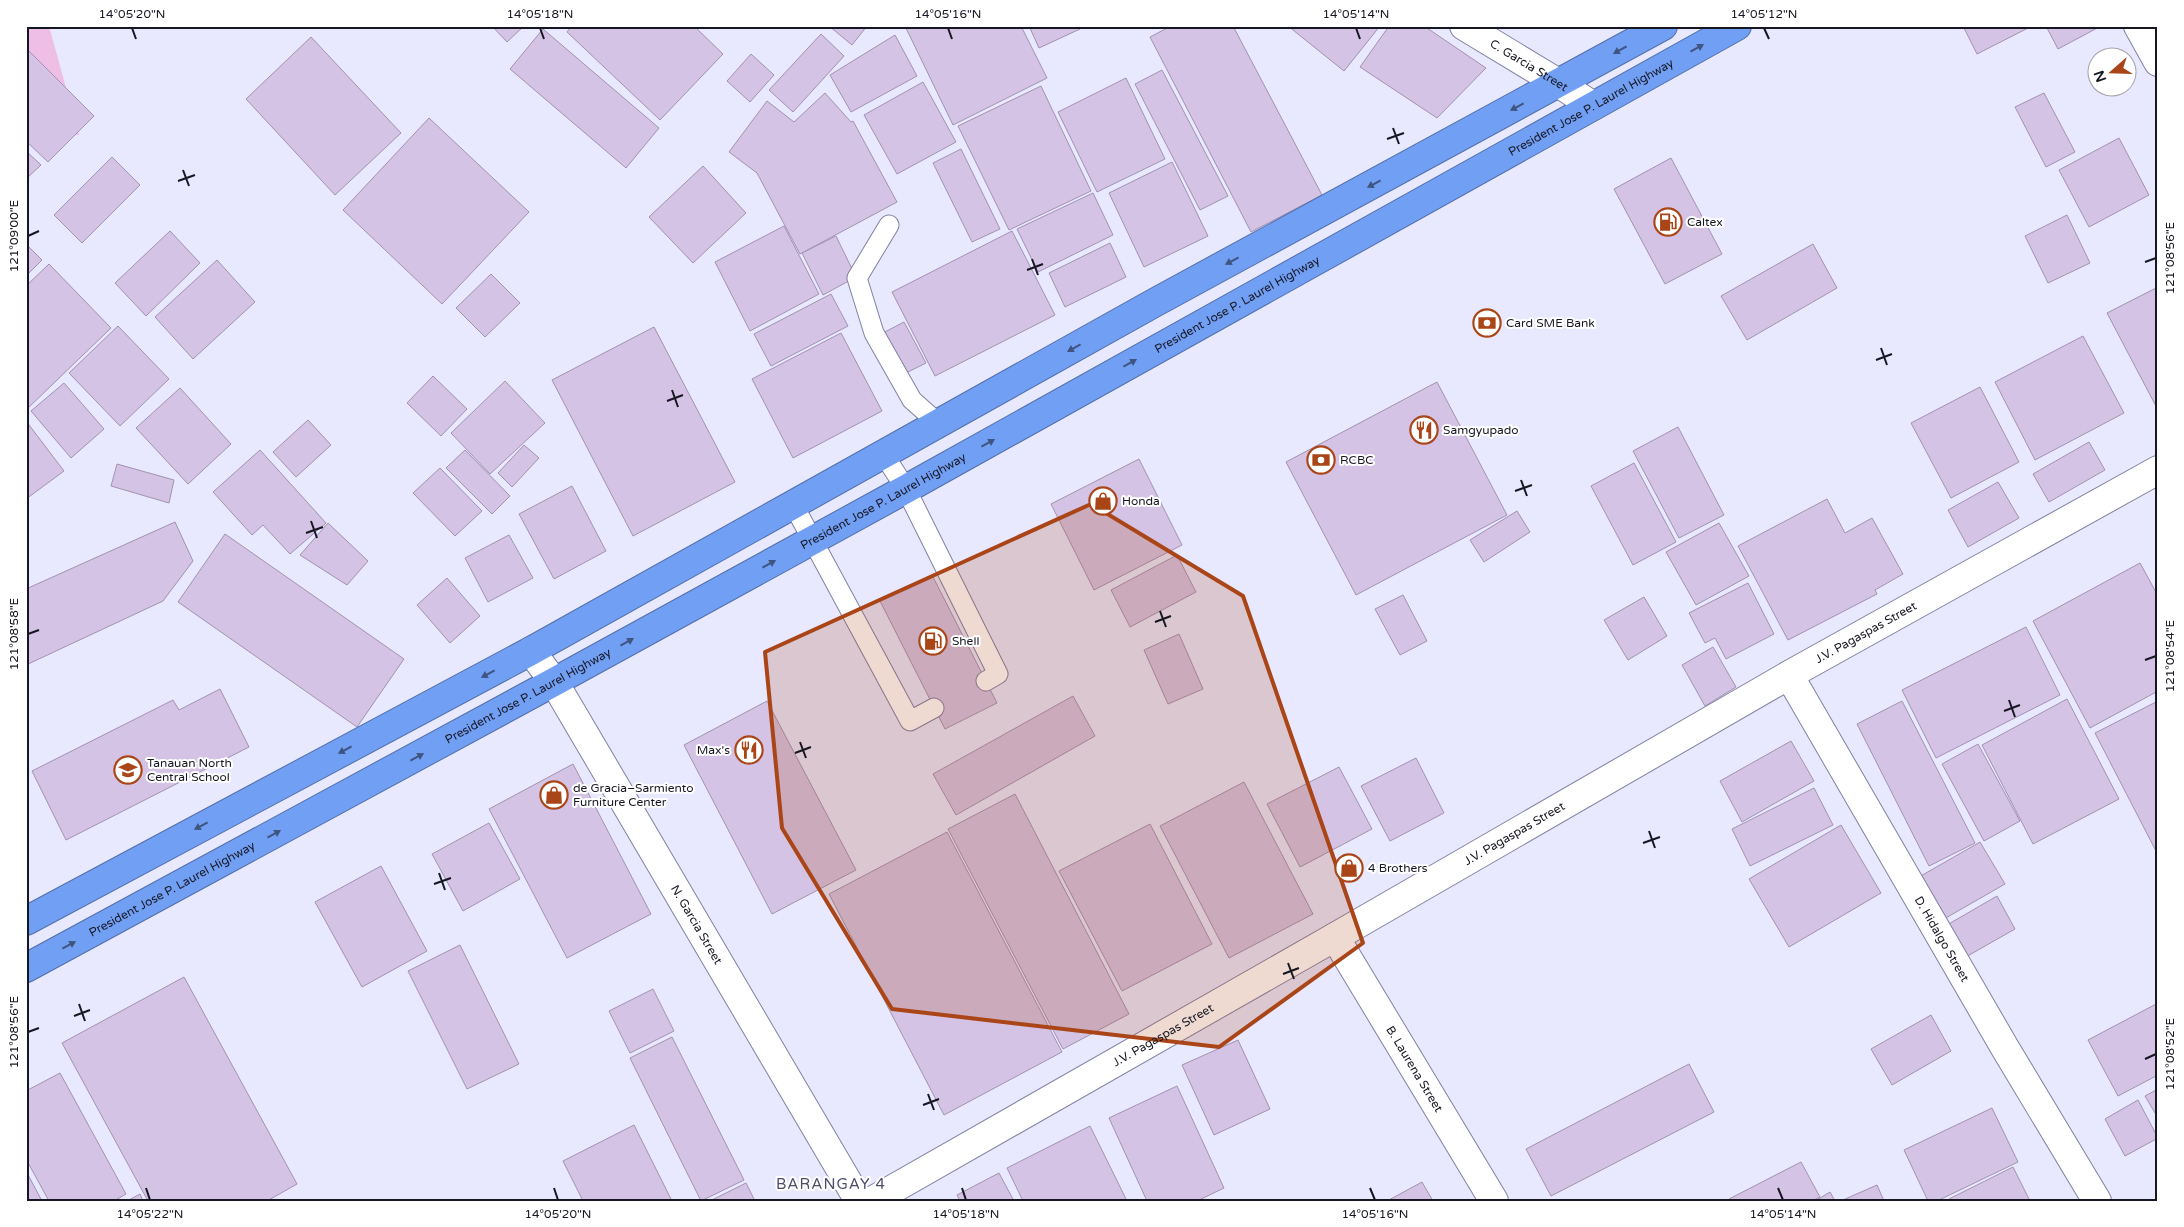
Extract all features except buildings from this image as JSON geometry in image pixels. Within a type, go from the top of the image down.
[{"type":"highway","points":[[26,921],[531,651],[794,506],[1154,303],[1560,84],[1663,26]]},
{"type":"highway","name":"President Jose P. Laurel Highway","points":[[26,968],[906,489],[1737,26]]},
{"type":"street","name":"C. Garcia Street","points":[[1464,26],[1593,106]]},
{"type":"street","points":[[2138,26],[2158,62]]},
{"type":"street","name":"J.V. Pagaspas Street","points":[[872,1201],[1789,675],[2158,470]]},
{"type":"street","name":"N. Garcia Street","points":[[531,651],[554,682],[859,1201]]},
{"type":"street","name":"D. Hidalgo Street","points":[[1789,675],[2005,1048],[2097,1201]]},
{"type":"street","name":"B. Laurena Street","points":[[1335,937],[1494,1201]]},
{"type":"lane","points":[[889,225],[857,278],[874,332],[912,400],[939,424]]},
{"type":"lane","points":[[884,455],[906,489],[998,674],[986,681]]},
{"type":"lane","points":[[794,506],[910,720],[934,708]]},
{"type":"highlighted area","points":[[1091,504],[1243,596],[1363,943],[1219,1047],[892,1009],[782,828],[765,652]]},
{"type":"shaded area","points":[[26,26],[49,26],[79,135],[26,130]]},
{"type":"place","name":"Caltex","points":[[1668,222]]},
{"type":"place","name":"Card SME Bank","points":[[1487,323]]},
{"type":"place","name":"Samgyupado","points":[[1424,430]]},
{"type":"place","name":"RCBC","points":[[1321,460]]},
{"type":"place","name":"Honda","points":[[1103,501]]},
{"type":"place","name":"Shell","points":[[933,641]]},
{"type":"place","name":"Max's","points":[[749,750]]},
{"type":"place","name":"Tanauan North Central School","points":[[128,770]]},
{"type":"place","name":"de Gracia–Sarmiento Furniture Center","points":[[554,795]]},
{"type":"place","name":"4 Brothers","points":[[1349,868]]},
{"type":"district","name":"BARANGAY 4","points":[[831,1184]]}]
